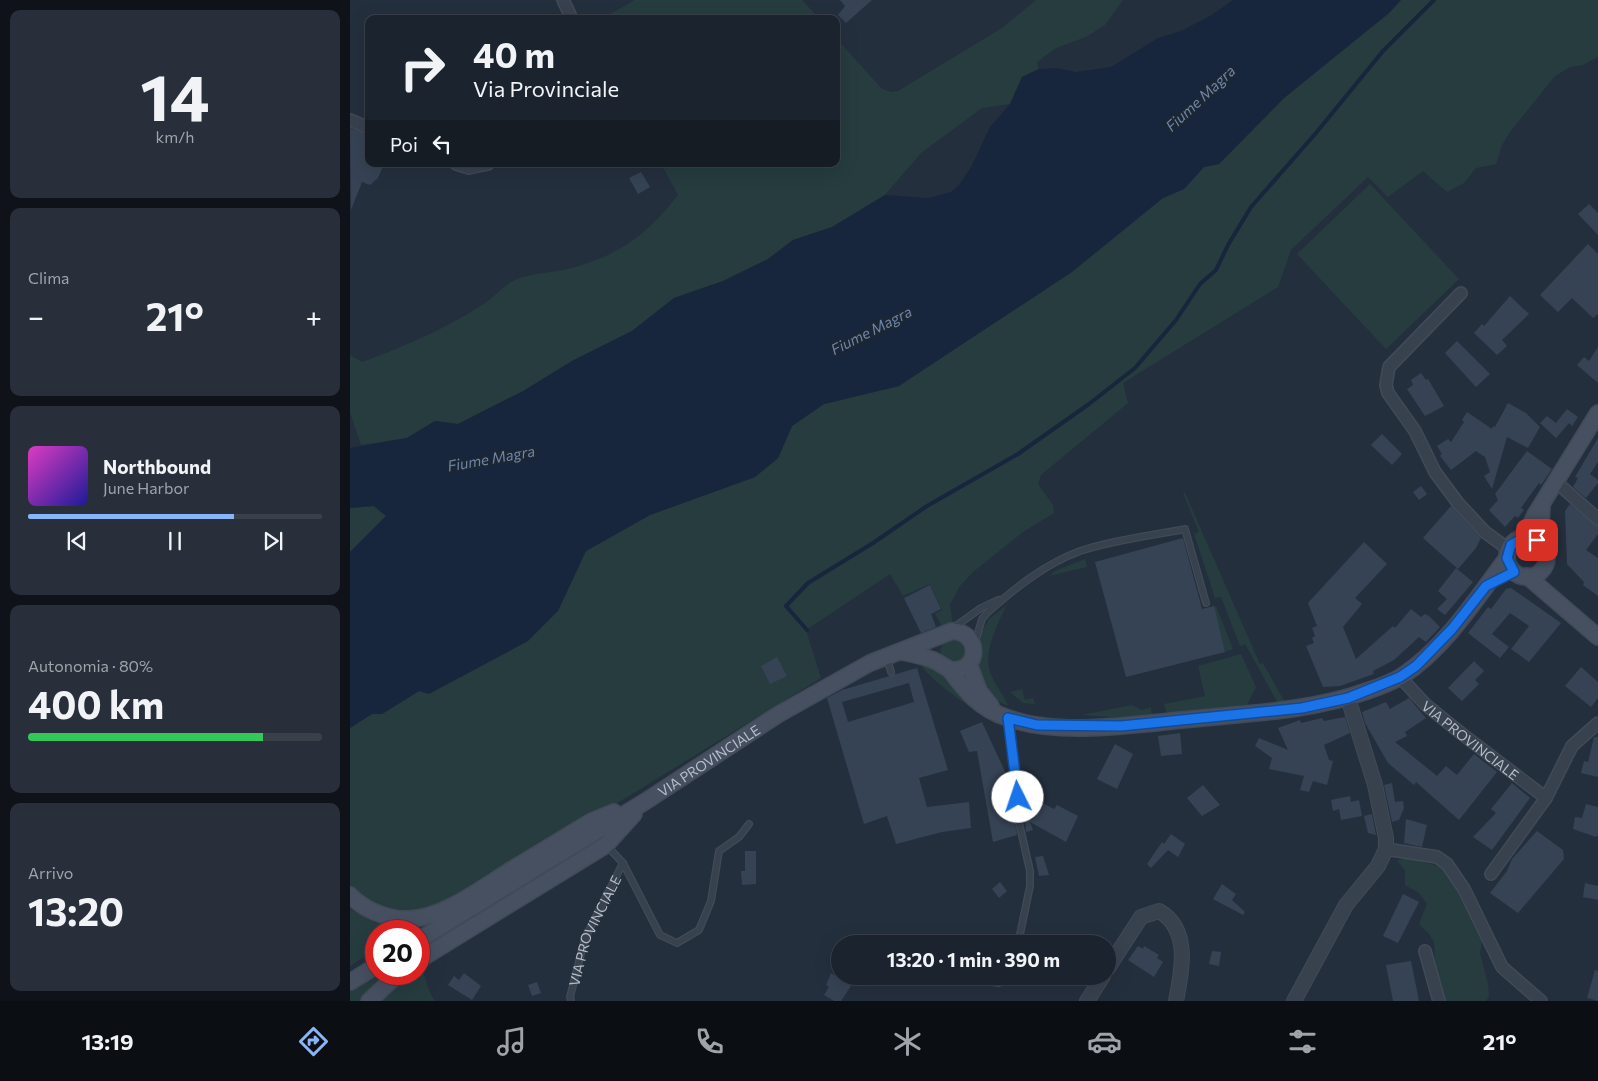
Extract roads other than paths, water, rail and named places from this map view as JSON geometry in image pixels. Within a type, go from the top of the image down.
[{"type":"main road","points":[[1525,537],[1535,515],[1555,481],[1598,413]]},
{"type":"main road","points":[[1514,564],[1536,574],[1543,567],[1546,554],[1540,542],[1542,505]]},
{"type":"main road","points":[[945,666],[957,670],[968,664],[974,654],[972,642],[964,633],[958,631],[944,634],[936,646],[935,652],[945,666],[971,698],[981,706],[1002,716],[1037,725],[1121,726],[1302,708],[1348,698],[1400,677],[1416,666],[1452,629],[1486,586],[1514,564],[1515,541],[1525,537],[1533,538],[1540,542]]},
{"type":"main road","points":[[1514,564],[1598,637]]},
{"type":"main road","points":[[1543,567],[1556,599]]},
{"type":"main road","name":"VIA PROVINCIALE","points":[[430,933],[646,801],[779,714],[870,663],[944,634]]},
{"type":"main road","name":"VIA PROVINCIALE","points":[[902,652],[921,656],[945,666]]},
{"type":"main road","points":[[968,664],[979,691],[1002,716]]},
{"type":"main road","points":[[430,953],[606,844],[646,801]]},
{"type":"main road","points":[[350,895],[358,904],[394,918],[405,920],[422,917],[454,905],[592,820],[646,801]]},
{"type":"main road","points":[[350,982],[365,973]]},
{"type":"main road","points":[[370,1001],[387,985]]},
{"type":"street","points":[[563,0],[570,15]]},
{"type":"street","points":[[350,120],[365,126]]},
{"type":"street","points":[[1461,293],[1389,367],[1386,385],[1388,394],[1415,431],[1435,472],[1458,503],[1514,564]]},
{"type":"street","points":[[1555,481],[1598,519]]},
{"type":"street","name":"VIA PROVINCIALE","points":[[1400,677],[1426,705],[1546,798]]},
{"type":"street","points":[[1294,1001],[1346,905],[1378,866],[1386,849],[1386,838],[1375,785],[1348,698]]},
{"type":"street","points":[[1491,874],[1546,798],[1572,746],[1598,722]]},
{"type":"street","points":[[1386,849],[1437,857],[1447,864],[1464,889],[1502,966],[1541,1001]]},
{"type":"street","points":[[1116,956],[1141,917],[1159,911],[1168,916],[1174,925],[1183,954],[1176,1001]]},
{"type":"street","points":[[1425,951],[1439,1001]]},
{"type":"street","points":[[1087,1001],[1097,985]]},
{"type":"lane","points":[[974,648],[982,619],[1005,597],[1038,573],[1080,551],[1185,529],[1206,603]]},
{"type":"lane","points":[[944,634],[981,608],[1005,597]]},
{"type":"lane","points":[[886,656],[891,672]]},
{"type":"lane","points":[[1002,716],[1018,784],[1018,818],[1030,871],[1028,895],[1020,935]]},
{"type":"lane","name":"VIA PROVINCIALE","points":[[606,844],[624,862],[660,936],[677,943],[699,930],[710,901],[719,851],[739,837],[749,824]]},
{"type":"lane","name":"VIA PROVINCIALE","points":[[571,1001],[570,997],[586,938],[624,862]]},
{"type":"water","name":"Fiume Magra","points":[[1233,0],[1401,0],[1389,13],[1284,98],[1219,164],[1204,167],[1184,189],[1163,198],[1072,272],[899,386],[824,404],[792,426],[778,458],[755,477],[650,515],[586,551],[558,611],[528,641],[429,694],[419,691],[382,714],[372,714],[350,728],[350,552],[386,516],[374,506],[350,508],[350,448],[407,438],[435,421],[458,424],[525,390],[572,361],[632,331],[674,298],[723,281],[768,259],[793,240],[832,227],[885,195],[928,198],[951,192],[959,185],[971,167],[990,127],[1010,104],[1022,77],[1039,69],[1057,68],[1076,72],[1111,67],[1158,38],[1181,31],[1210,16]]},
{"type":"waterway","points":[[807,630],[786,606],[808,583],[873,543],[927,506],[1018,454],[1089,404],[1135,368],[1176,320],[1200,284],[1216,270],[1228,245],[1251,207],[1316,133],[1383,51],[1434,0]]}]
